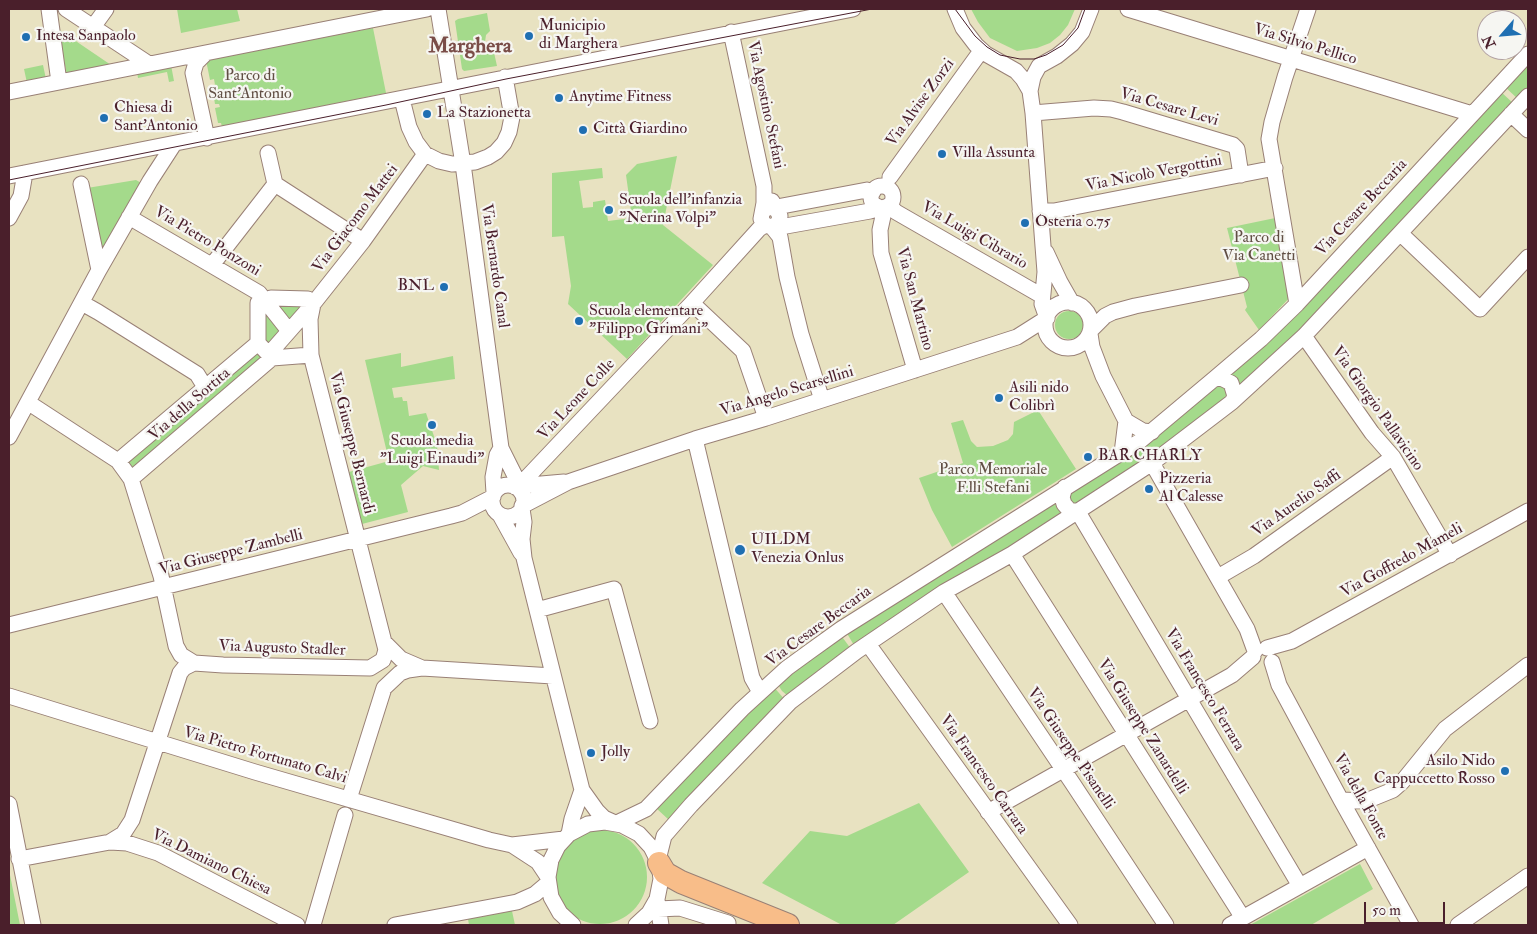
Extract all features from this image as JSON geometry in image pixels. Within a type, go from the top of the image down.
[{"type":"highway","points":[[658,862],[665,873],[681,882],[788,925]]},
{"type":"street","points":[[49,9],[59,82]]},
{"type":"street","points":[[66,9],[149,64]]},
{"type":"street","points":[[93,28],[106,9]]},
{"type":"street","points":[[9,92],[172,61],[386,13],[427,9]]},
{"type":"street","name":"Via Bernardo Canal","points":[[438,9],[462,164],[501,448],[516,478],[517,488]]},
{"type":"street","points":[[9,176],[853,9]]},
{"type":"street","points":[[955,9],[966,32],[982,50],[1016,71],[1030,91]]},
{"type":"street","points":[[1103,376],[1088,358],[1058,346],[1051,340],[1045,326],[1046,318],[1042,304],[1045,272],[1044,246],[1030,91],[1039,66],[1058,56],[1072,44],[1082,32],[1090,13],[1104,9]]},
{"type":"street","name":"Via Silvio Pellico","points":[[1128,9],[1472,114]]},
{"type":"street","points":[[1297,304],[1271,148],[1270,130],[1290,58],[1308,9]]},
{"type":"street","name":"Via Agostino Stefani","points":[[731,32],[764,186],[769,218],[780,237],[787,277],[801,334],[822,400]]},
{"type":"street","name":"Via Alvise Zorzi","points":[[883,196],[982,50]]},
{"type":"street","points":[[204,54],[196,63],[193,73],[207,138]]},
{"type":"street","name":"Via Cesare Beccaria","points":[[615,823],[646,809],[760,692],[787,668],[841,629],[1122,453],[1152,432],[1297,304],[1528,54]]},
{"type":"street","points":[[172,61],[182,64],[193,73]]},
{"type":"street","points":[[1004,63],[1023,65],[1043,63]]},
{"type":"street","points":[[402,99],[409,127],[416,142],[425,154],[438,161],[462,164],[488,157],[504,142],[509,132],[512,117],[505,77]]},
{"type":"street","points":[[658,862],[664,836],[691,805],[790,702],[868,644],[944,592],[1012,554],[1152,463],[1232,402],[1304,336],[1528,96]]},
{"type":"street","name":"Via Cesare Levi","points":[[1033,113],[1094,108],[1111,109],[1132,115],[1233,145],[1237,149],[1242,175]]},
{"type":"street","points":[[1511,114],[1528,130]]},
{"type":"street","points":[[9,438],[99,270],[150,181],[174,144]]},
{"type":"street","points":[[268,153],[275,184],[362,241]]},
{"type":"street","name":"Via Giacomo Mattei","points":[[289,332],[362,241],[425,154]]},
{"type":"street","name":"Via Nicolò Vergottini","points":[[1040,211],[1052,211],[1275,168]]},
{"type":"street","points":[[9,218],[21,196],[25,173]]},
{"type":"street","points":[[81,184],[99,270]]},
{"type":"street","points":[[212,265],[275,184]]},
{"type":"street","points":[[867,190],[883,196],[874,210],[870,211],[786,226],[769,218],[782,206],[867,190]]},
{"type":"street","name":"Via Luigi Cibrario","points":[[883,196],[896,212],[1042,296]]},
{"type":"street","name":"Via San Martino","points":[[883,196],[880,230],[881,253],[915,370]]},
{"type":"street","name":"Via Pietro Ponzoni","points":[[130,217],[259,294],[289,332]]},
{"type":"street","name":"Via Leone Colle","points":[[517,488],[692,303],[769,218]]},
{"type":"street","points":[[1401,234],[1480,309],[1528,257]]},
{"type":"street","points":[[1044,246],[1060,282],[1075,304],[1083,308],[1090,318],[1090,332],[1103,376],[1126,422],[1140,430],[1152,432]]},
{"type":"street","points":[[1067,348],[1080,345],[1108,314],[1135,306],[1241,285]]},
{"type":"street","points":[[311,355],[271,356],[258,343],[258,303],[271,298],[308,299],[312,304]]},
{"type":"street","points":[[82,303],[197,374],[205,387]]},
{"type":"street","points":[[692,303],[743,351],[766,418]]},
{"type":"street","points":[[1017,337],[1046,318],[1056,306],[1065,303],[1112,307],[1135,306]]},
{"type":"street","name":"Via Giuseppe Bernardi","points":[[312,304],[310,319],[311,355],[384,642]]},
{"type":"street","name":"Via della Sortita","points":[[131,479],[271,356],[289,332]]},
{"type":"street","points":[[1017,337],[1032,336],[1051,340]]},
{"type":"street","name":"Via Giorgio Pallavicino","points":[[1304,336],[1372,433],[1394,457],[1450,554]]},
{"type":"street","name":"Via Angelo Scarsellini","points":[[522,508],[568,482],[695,439],[1017,337]]},
{"type":"street","name":"Via della Sortita","points":[[118,461],[258,343]]},
{"type":"street","points":[[1214,379],[1221,378],[1231,383],[1235,396],[1232,402]]},
{"type":"street","points":[[29,403],[118,461],[131,479],[164,587],[176,646],[181,655],[194,663]]},
{"type":"street","points":[[1122,453],[1126,422]]},
{"type":"street","points":[[695,439],[752,678],[760,692]]},
{"type":"street","name":"Via Bernardo Canal","points":[[493,495],[497,455],[501,448]]},
{"type":"street","name":"Via Aurelio Saffi","points":[[1218,577],[1254,556],[1394,457]]},
{"type":"street","name":"Via della Fonte","points":[[1152,463],[1263,657],[1411,925]]},
{"type":"street","name":"Via Angelo Scarsellini","points":[[517,488],[530,484],[568,482]]},
{"type":"street","points":[[524,558],[493,506],[493,495],[503,486],[517,488],[523,497],[524,522],[522,539],[524,558],[582,790],[604,818],[631,828],[644,838],[651,846],[658,862],[661,879],[654,907],[636,925]]},
{"type":"street","points":[[1065,487],[1062,497],[1064,504],[1070,511],[1078,511]]},
{"type":"street","name":"Via Giuseppe Zambelli","points":[[9,625],[456,515],[493,495]]},
{"type":"street","points":[[499,514],[512,516],[522,508]]},
{"type":"street","name":"Via Francesco Ferrara","points":[[1078,511],[1300,886]]},
{"type":"street","name":"Via Goffredo Mameli","points":[[988,812],[1528,511]]},
{"type":"street","name":"Via Giuseppe Zambelli","points":[[456,515],[499,514]]},
{"type":"street","name":"Via Giuseppe Zanardelli","points":[[1012,554],[1126,734],[1237,922]]},
{"type":"street","points":[[537,610],[614,589],[650,721]]},
{"type":"street","name":"Via Giuseppe Pisanelli","points":[[944,592],[1166,925]]},
{"type":"street","points":[[384,642],[401,659],[422,668]]},
{"type":"street","points":[[384,642],[386,650],[383,660],[370,668],[381,676],[384,688]]},
{"type":"street","name":"Via Francesco Carrara","points":[[868,644],[1070,925]]},
{"type":"street","points":[[110,842],[123,834],[132,820],[180,673],[184,668],[194,663]]},
{"type":"street","name":"Via Augusto Stadler","points":[[194,663],[370,668]]},
{"type":"street","points":[[1341,800],[1366,800],[1393,790],[1402,782],[1445,729],[1528,665]]},
{"type":"street","points":[[349,799],[384,688],[400,673],[422,668],[553,676]]},
{"type":"street","name":"Via Pietro Fortunato Calvi","points":[[9,696],[434,825],[512,845],[538,862],[548,880]]},
{"type":"street","points":[[569,923],[553,902],[548,880],[553,855],[566,837],[582,790]]},
{"type":"street","points":[[9,804],[33,925]]},
{"type":"street","points":[[313,925],[345,815]]},
{"type":"street","name":"Via Pietro Fortunato Calvi","points":[[512,845],[566,837],[582,826],[592,823],[615,823]]},
{"type":"street","name":"Via Damiano Chiesa","points":[[19,859],[110,842],[127,843],[158,854],[297,925]]},
{"type":"street","points":[[1237,922],[1368,848]]},
{"type":"street","points":[[1458,925],[1528,876]]},
{"type":"street","points":[[517,902],[535,894],[548,880]]},
{"type":"street","points":[[395,925],[517,902],[553,902]]},
{"type":"street","points":[[654,907],[680,908],[728,923]]},
{"type":"street","points":[[654,907],[660,925]]},
{"type":"green space","points":[[177,9],[237,9],[240,21],[181,33]]},
{"type":"green space","points":[[971,9],[1075,9],[1068,25],[1050,43],[1037,48],[1017,51],[990,38]]},
{"type":"green space","points":[[487,13],[490,31],[486,35],[485,42],[493,48],[497,66],[464,71],[462,69],[455,21]]},
{"type":"green space","name":"Parco di Sant'Antonio","points":[[373,28],[386,93],[222,127],[221,123],[218,123],[215,108],[220,107],[219,104],[215,104],[212,86],[215,85],[214,79],[210,80],[206,60]]},
{"type":"green space","points":[[58,29],[114,67],[67,76]]},
{"type":"green space","points":[[1528,61],[1528,91],[1519,100],[1504,86]]},
{"type":"green space","points":[[43,65],[46,79],[27,83],[24,69]]},
{"type":"green space","points":[[171,65],[174,81],[169,82],[167,72],[138,78],[137,72]]},
{"type":"green space","points":[[1499,90],[1515,105],[1304,328],[1236,388],[1225,377]]},
{"type":"green space","points":[[677,156],[663,225],[713,265],[627,359],[568,304],[571,286],[564,236],[552,237],[552,173],[602,168],[603,178],[579,181],[583,208],[593,207],[593,202],[605,200],[608,221],[632,218],[626,175],[637,164]]},
{"type":"green space","points":[[136,180],[143,184],[102,257],[87,188]]},
{"type":"green space","name":"Parco di Via Canetti","points":[[1280,217],[1293,294],[1259,330],[1245,310],[1247,307],[1227,228]]},
{"type":"green space","points":[[271,302],[306,304],[289,325]]},
{"type":"green space","points":[[263,308],[282,333],[270,348],[261,338]]},
{"type":"green space","points":[[1069,311],[1079,315],[1083,325],[1079,335],[1069,339],[1059,335],[1055,325],[1059,315]]},
{"type":"green space","points":[[256,349],[263,356],[131,470],[125,463]]},
{"type":"green space","points":[[401,353],[401,367],[453,356],[455,379],[392,388],[394,398],[402,397],[403,401],[407,401],[409,416],[426,413],[437,445],[439,470],[423,466],[401,485],[408,512],[362,524],[349,472],[389,461],[365,360]]},
{"type":"green space","points":[[1216,385],[1221,385],[1227,392],[1224,401],[1165,447],[1074,507],[1070,506],[1067,492]]},
{"type":"green space","name":"Parco Memoriale F.lli Stefani","points":[[1038,410],[1076,469],[952,547],[932,510],[919,478],[963,463],[951,423],[963,420],[971,441],[977,447],[993,446],[1008,440],[1013,434],[1014,422]]},
{"type":"green space","points":[[1054,501],[1057,508],[1063,513],[855,647],[845,630]]},
{"type":"green space","points":[[840,634],[851,649],[788,696],[782,691],[777,683]]},
{"type":"green space","points":[[772,685],[786,701],[669,820],[656,808]]},
{"type":"green space","points":[[919,803],[969,872],[893,925],[842,925],[762,883],[810,831],[847,836]]},
{"type":"green space","points":[[600,830],[618,834],[633,844],[643,859],[647,877],[643,895],[633,910],[618,920],[600,924],[582,920],[567,910],[557,895],[553,877],[557,859],[567,844],[582,834]]},
{"type":"green space","points":[[1360,864],[1373,889],[1311,925],[1250,925]]},
{"type":"green space","points":[[9,870],[20,925],[9,925]]},
{"type":"green space","points":[[512,911],[515,925],[469,925],[468,919]]},
{"type":"tram line","points":[[9,180],[386,105],[506,79],[872,9]]},
{"type":"tram line","points":[[955,9],[975,36],[987,47],[1000,55],[1020,59],[1034,59],[1046,55],[1063,45],[1078,28],[1085,9]]},
{"type":"place","name":"Municipio di Marghera","points":[[529,36]]},
{"type":"place","name":"Intesa Sanpaolo","points":[[26,37]]},
{"type":"place","name":"Anytime Fitness","points":[[559,98]]},
{"type":"place","name":"La Stazionetta","points":[[427,114]]},
{"type":"place","name":"Chiesa di Sant'Antonio","points":[[104,118]]},
{"type":"place","name":"Città Giardino","points":[[583,130]]},
{"type":"place","name":"Villa Assunta","points":[[942,154]]},
{"type":"place","name":"Scuola dell'infanzia \"Nerina Volpi\"","points":[[609,210]]},
{"type":"place","name":"Osteria 0.75","points":[[1025,223]]},
{"type":"place","name":"BNL","points":[[444,287]]},
{"type":"place","name":"Scuola elementare \"Filippo Grimani\"","points":[[579,321]]},
{"type":"place","name":"Asili nido Colibrì","points":[[999,398]]},
{"type":"place","name":"Scuola media \"Luigi Einaudi\"","points":[[432,425]]},
{"type":"place","name":"BAR CHARLY","points":[[1088,457]]},
{"type":"place","name":"Pizzeria Al Calesse","points":[[1149,489]]},
{"type":"place","name":"UILDM Venezia Onlus","points":[[740,550]]},
{"type":"place","name":"Jolly","points":[[591,753]]},
{"type":"place","name":"Asilo Nido Cappuccetto Rosso","points":[[1505,771]]},
{"type":"district","name":"Marghera","points":[[470,47]]}]
